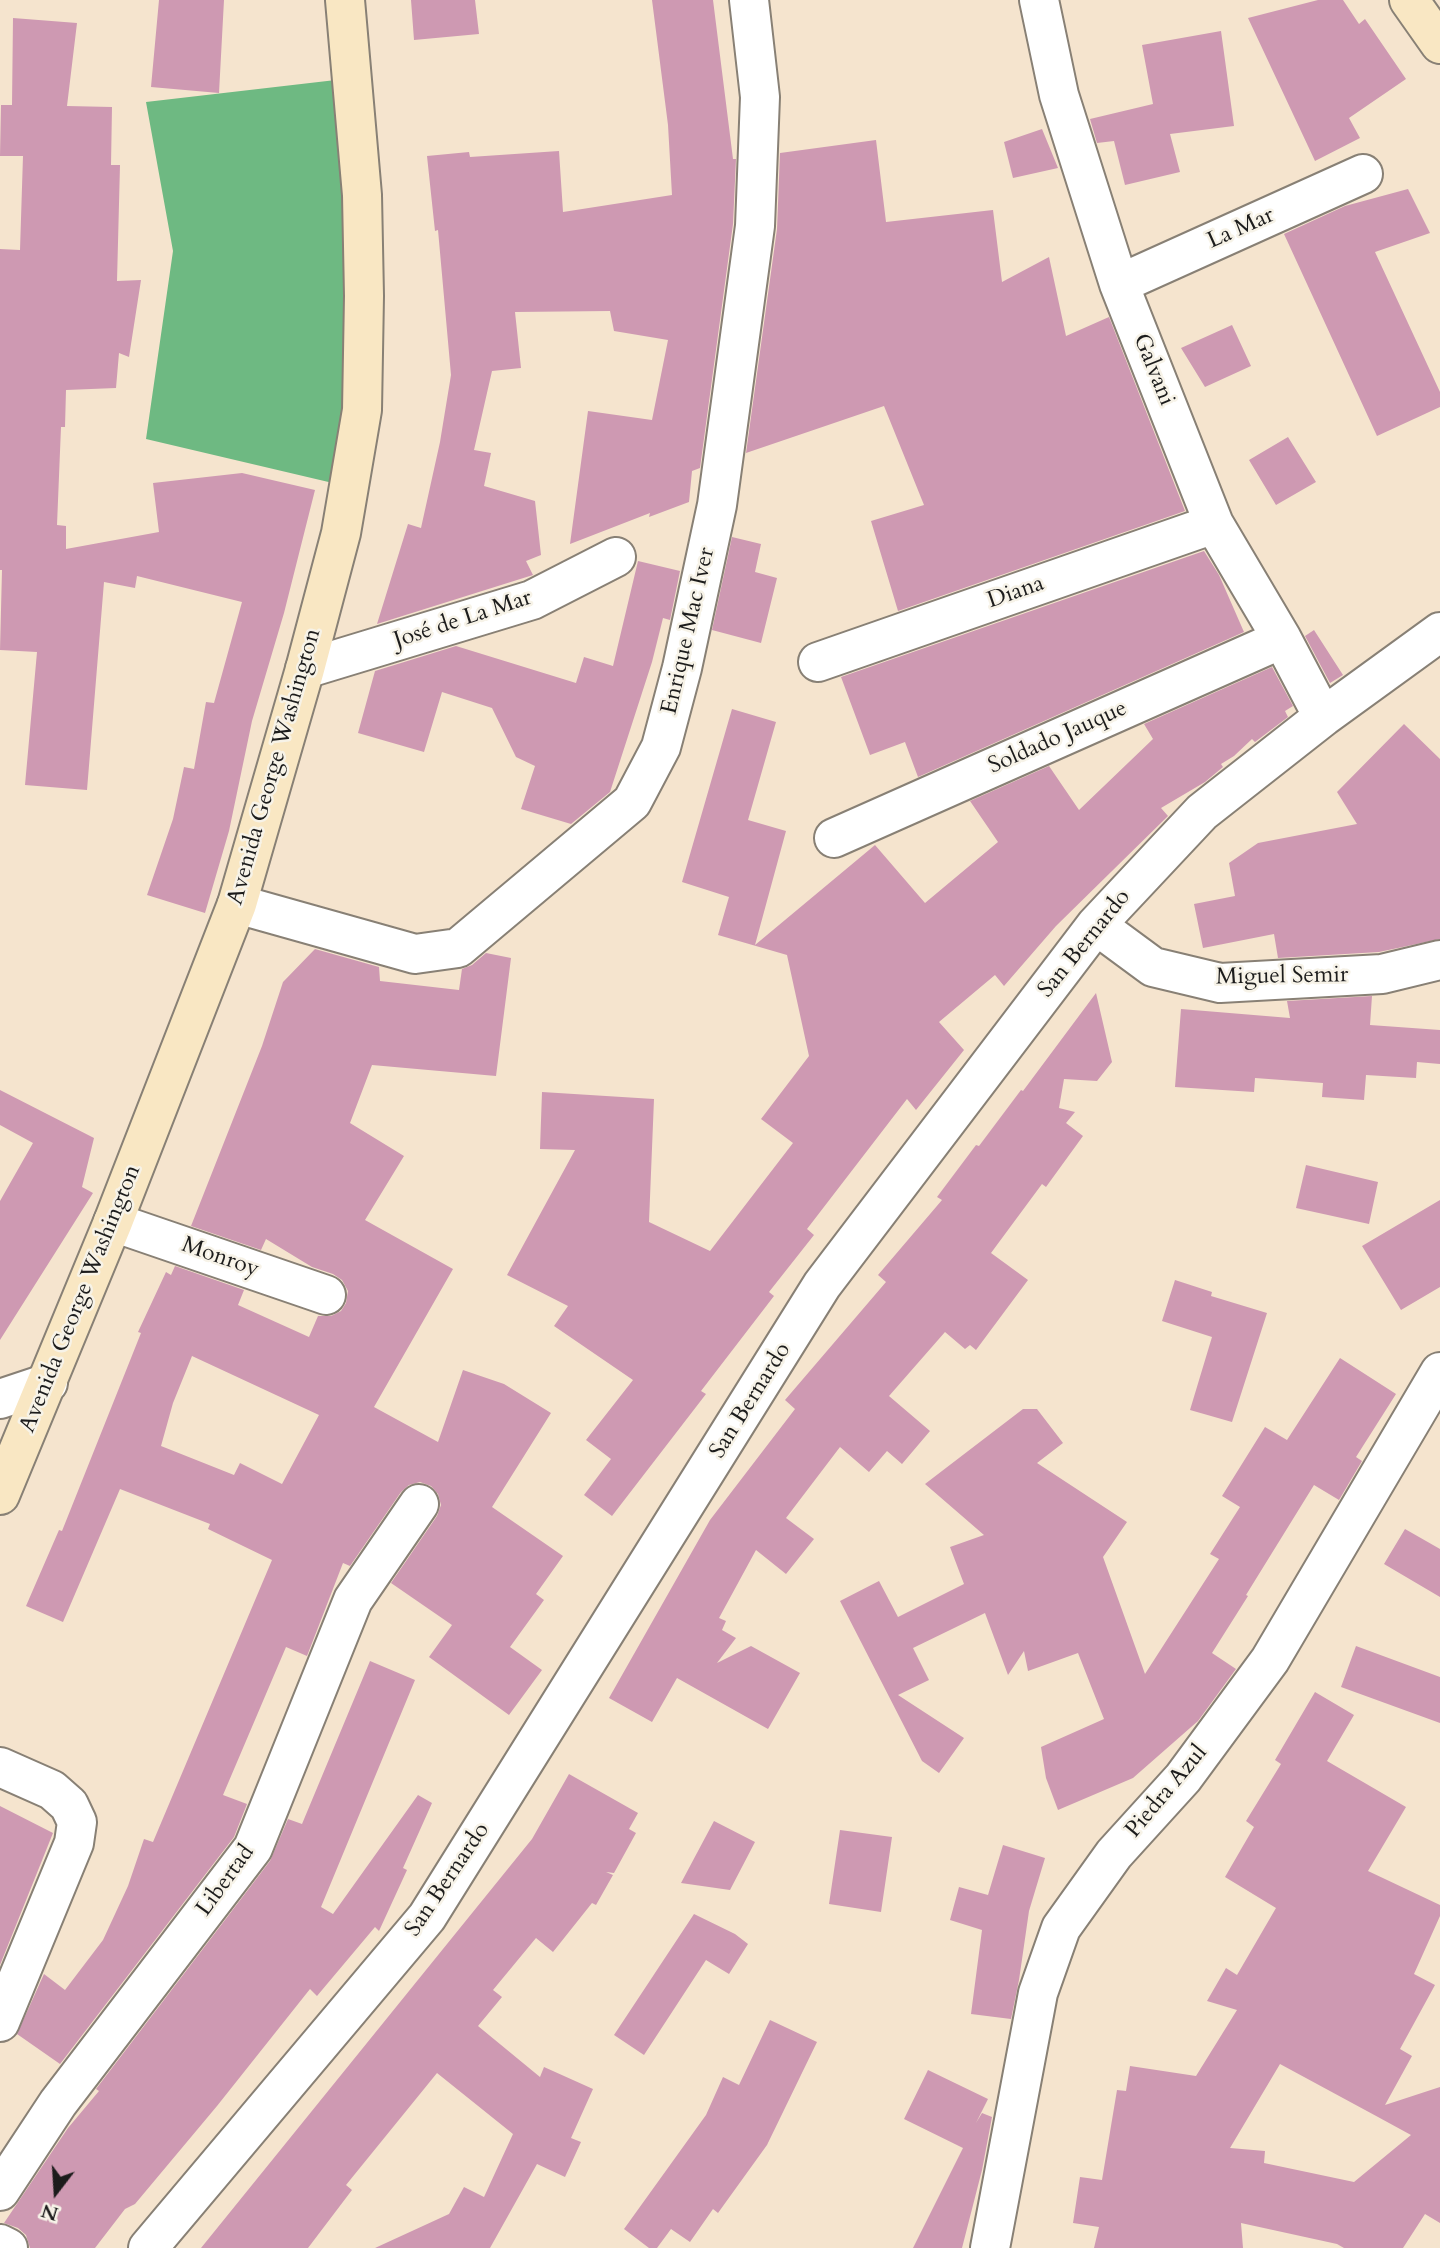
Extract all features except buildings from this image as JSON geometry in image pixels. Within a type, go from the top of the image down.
[{"type":"main road","name":"Avenida George Washington","points":[[0,1495],[113,1222],[237,904],[341,533],[362,410],[364,296],[362,195],[345,0]]},
{"type":"main road","points":[[1409,0],[1440,44]]},
{"type":"street","name":"Enrique Mac Iver","points":[[237,904],[415,954],[458,948],[632,802],[661,747],[682,668],[717,505],[755,226],[760,97],[749,0]]},
{"type":"street","name":"Galvani","points":[[1039,0],[1059,95],[1119,284],[1214,524],[1282,639],[1323,717]]},
{"type":"street","name":"La Mar","points":[[1119,284],[1363,174]]},
{"type":"street","name":"Diana","points":[[818,663],[1214,524]]},
{"type":"street","name":"José de La Mar","points":[[305,669],[532,600],[616,557]]},
{"type":"street","name":"San Bernardo","points":[[148,2248],[427,1917],[822,1285],[1096,925],[1202,812],[1323,717],[1440,632]]},
{"type":"street","name":"Soldado Jauque","points":[[834,838],[1282,639]]},
{"type":"street","name":"Miguel Semir","points":[[1096,925],[1153,967],[1220,983],[1382,974],[1440,960]]},
{"type":"street","name":"Monroy","points":[[113,1222],[326,1295]]},
{"type":"street","name":"Piedra Azul","points":[[990,2248],[1038,1993],[1061,1928],[1114,1854],[1183,1778],[1270,1660],[1440,1372]]},
{"type":"street","points":[[0,1399],[48,1383]]},
{"type":"street","name":"Libertad","points":[[0,2191],[58,2103],[253,1848],[353,1600],[419,1504]]},
{"type":"street","points":[[0,1767],[52,1790],[69,1805],[77,1822],[74,1843],[0,2022]]},
{"type":"street","points":[[0,2244],[8,2248]]},
{"type":"green space","points":[[353,78],[354,488],[146,439],[173,251],[146,102]]}]
